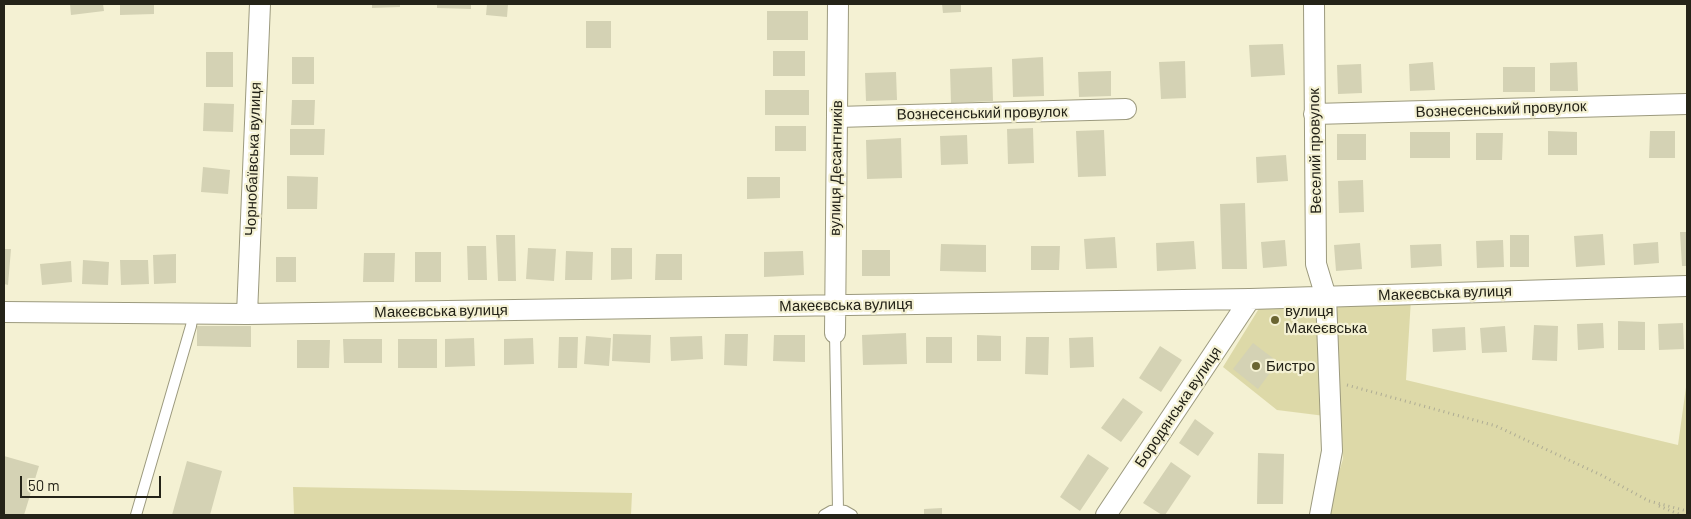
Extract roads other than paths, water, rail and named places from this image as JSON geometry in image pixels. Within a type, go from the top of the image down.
[{"type":"street","name":"Чорнобаївська вулиця","points":[[247,314],[260,4]]},
{"type":"street","name":"вулиця Десантників","points":[[835,333],[838,4]]},
{"type":"street","name":"Веселий провулок","points":[[1314,4],[1316,264],[1326,297],[1332,451],[1320,515]]},
{"type":"street","name":"Вознесенський провулок","points":[[1314,114],[1687,104]]},
{"type":"street","name":"Вознесенський провулок","points":[[837,117],[1126,109]]},
{"type":"street","name":"Макеєвська вулиця","points":[[4,312],[247,314],[1250,299],[1687,286]]},
{"type":"street","name":"Бородянська вулиця","points":[[1106,515],[1250,299]]},
{"type":"lane","points":[[136,515],[193,314]]},
{"type":"lane","points":[[835,333],[838,510]]},
{"type":"lane","points":[[824,515],[838,510],[852,515]]},
{"type":"place","name":"вулиця Макеєвська","points":[[1275,320]]},
{"type":"place","name":"Бистро","points":[[1256,366]]}]
